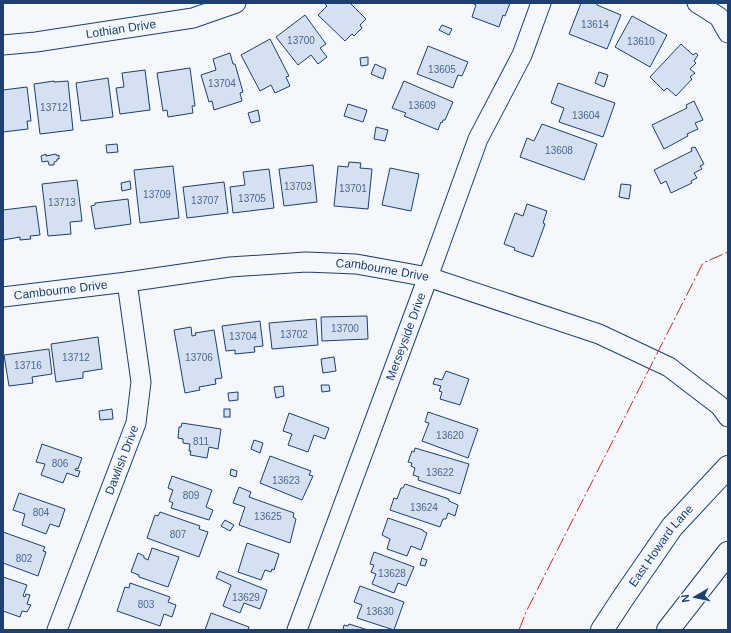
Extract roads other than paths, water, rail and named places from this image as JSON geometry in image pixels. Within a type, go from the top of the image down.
[{"type":"main road","name":"East Howard Lane","points":[[602,630],[672,527],[728,467]]},
{"type":"main road","points":[[668,630],[728,553]]},
{"type":"street","name":"Lothian Drive","points":[[3,45],[36,42],[192,18],[236,3]]},
{"type":"street","name":"Merseyside Drive","points":[[297,630],[478,139],[522,55],[541,3]]},
{"type":"street","points":[[697,3],[719,17],[728,34]]},
{"type":"street","name":"Cambourne Drive","points":[[3,297],[127,282],[230,267],[306,262],[356,264],[428,277],[599,334],[669,367],[720,406],[728,417]]},
{"type":"street","name":"Dawlish Drive","points":[[57,630],[136,423],[141,382],[127,282]]}]
